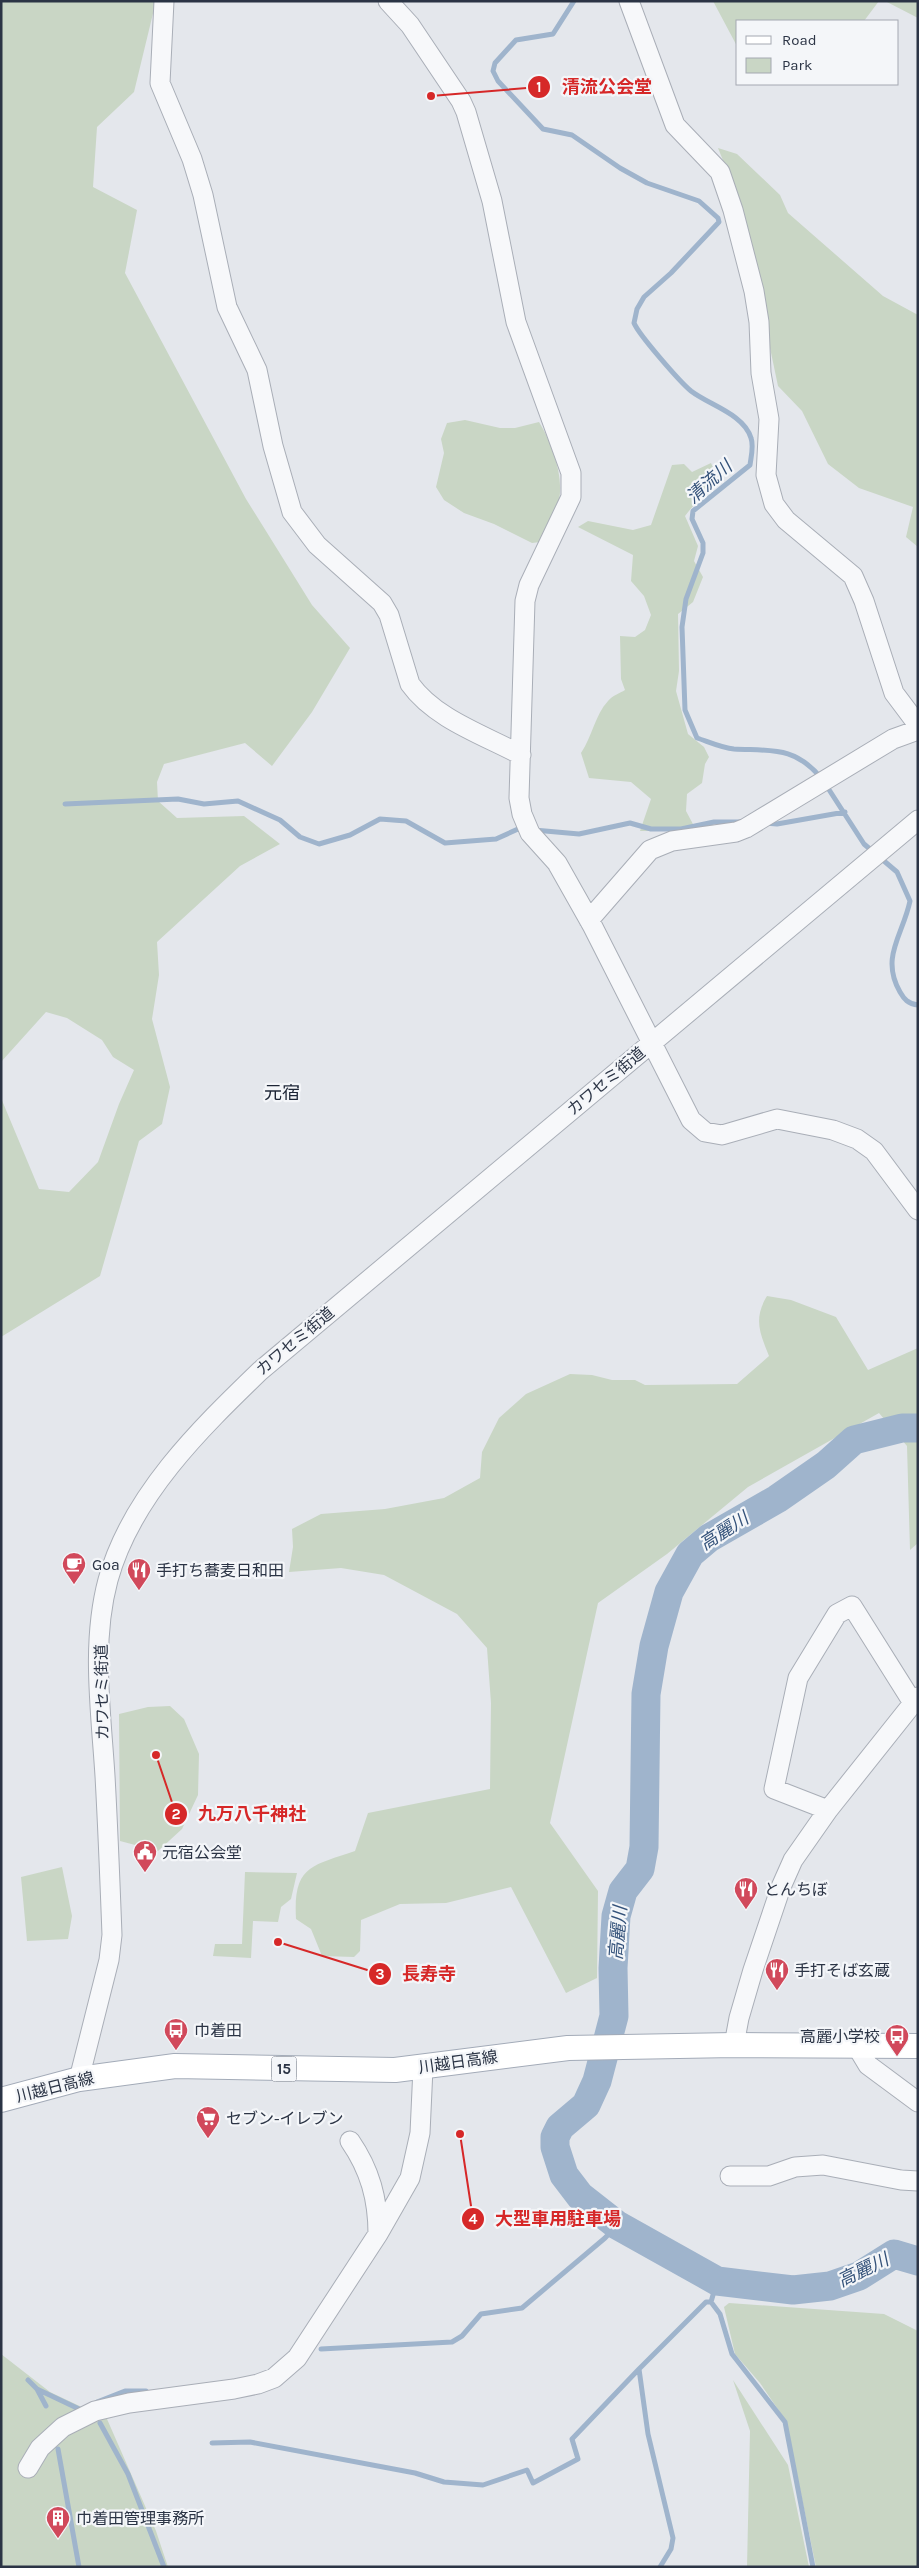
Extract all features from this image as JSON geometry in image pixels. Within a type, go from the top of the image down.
[{"type":"main road","name":"川越日高線","points":[[1,2100],[79,2079],[117,2072],[175,2066],[309,2070],[423,2068],[568,2048],[675,2045],[918,2046]]},
{"type":"street","points":[[164,1],[160,83],[192,159],[203,195],[227,307],[257,370],[273,446],[292,512],[317,545],[382,602],[389,615],[410,684],[416,692],[441,713],[521,755]]},
{"type":"street","points":[[388,1],[410,24],[461,101],[466,112],[492,201],[516,322],[571,473],[571,497],[529,585],[525,601],[519,798],[530,833],[557,864],[589,920],[691,1120],[699,1128],[705,1132],[722,1135],[777,1119],[833,1130],[849,1136],[874,1151],[918,1210]]},
{"type":"street","points":[[629,1],[675,125],[720,172],[733,210],[758,314],[760,373],[768,419],[766,474],[774,504],[786,520],[853,576],[864,601],[894,693],[918,725]]},
{"type":"street","points":[[589,920],[650,850],[672,841],[736,832],[746,828],[825,782],[893,739],[918,730]]},
{"type":"street","name":"カワセミ街道","points":[[79,2079],[109,1960],[112,1935],[99,1685],[102,1612],[108,1580],[141,1509],[168,1470],[208,1421],[260,1370],[918,820]]},
{"type":"street","points":[[734,2045],[739,2018],[781,1887],[804,1842],[916,1700],[852,1606],[837,1614],[798,1678],[774,1789],[828,1810]]},
{"type":"street","points":[[856,2045],[868,2065],[918,2102]]},
{"type":"street","points":[[28,2468],[40,2448],[63,2427],[94,2411],[129,2403],[234,2389],[274,2378],[291,2365],[308,2345],[378,2234],[410,2178],[420,2133],[423,2068]]},
{"type":"street","points":[[350,2141],[369,2175],[375,2194],[378,2234]]},
{"type":"street","points":[[730,2176],[769,2176],[795,2167],[823,2165],[901,2180],[918,2181]]},
{"type":"green space","points":[[1,1],[156,1],[134,92],[97,127],[93,187],[137,210],[125,273],[246,499],[312,605],[350,648],[312,712],[272,766],[245,743],[164,764],[157,782],[158,801],[177,818],[244,816],[280,844],[240,866],[157,942],[159,975],[152,1019],[170,1087],[162,1124],[139,1141],[100,1276],[1,1337],[1,1098],[39,1189],[69,1192],[98,1162],[119,1104],[134,1070],[113,1057],[102,1040],[67,1018],[46,1012],[1,1062]]},
{"type":"green space","points":[[713,1],[879,1],[865,20],[736,20],[736,44]]},
{"type":"green space","points":[[885,1],[918,1],[918,18]]},
{"type":"green space","points":[[718,148],[737,154],[780,195],[788,213],[883,296],[918,315],[918,547],[906,537],[913,507],[859,488],[828,464],[802,411],[778,386],[739,200]]},
{"type":"green space","points":[[465,420],[500,428],[515,428],[539,422],[556,460],[560,481],[559,500],[556,511],[540,542],[532,543],[494,524],[464,513],[444,500],[436,487],[444,453],[441,439],[447,423]]},
{"type":"green space","points":[[711,463],[717,477],[685,516],[698,546],[694,561],[703,577],[693,602],[678,614],[679,671],[676,691],[688,734],[704,747],[709,757],[705,764],[702,783],[687,794],[686,811],[694,826],[684,831],[640,831],[651,799],[631,782],[589,778],[581,753],[608,701],[625,690],[621,679],[620,636],[635,637],[645,630],[651,615],[644,596],[631,581],[633,555],[578,527],[588,521],[633,530],[651,525],[672,465],[684,464],[692,472]]},
{"type":"green space","points":[[767,1296],[791,1300],[836,1317],[868,1370],[918,1348],[918,1543],[910,1550],[907,1446],[879,1413],[748,1487],[667,1554],[598,1603],[550,1823],[598,1891],[597,1978],[566,1993],[511,1887],[446,1903],[400,1904],[361,1920],[360,1951],[354,1957],[322,1956],[311,1929],[296,1919],[296,1901],[302,1878],[316,1865],[355,1851],[368,1813],[490,1789],[491,1703],[487,1648],[457,1614],[384,1575],[341,1568],[289,1572],[293,1547],[292,1529],[321,1514],[385,1509],[444,1498],[480,1478],[482,1452],[499,1418],[526,1394],[570,1374],[592,1375],[612,1380],[635,1380],[645,1385],[737,1384],[769,1356],[759,1326],[760,1312]]},
{"type":"green space","points":[[170,1706],[184,1719],[199,1754],[198,1795],[182,1829],[158,1851],[120,1841],[119,1714],[148,1707]]},
{"type":"green space","points":[[62,1867],[72,1916],[68,1939],[27,1941],[21,1877]]},
{"type":"green space","points":[[245,1872],[297,1873],[291,1899],[281,1907],[278,1922],[253,1921],[251,1958],[213,1956],[215,1944],[242,1944]]},
{"type":"green space","points":[[729,2303],[884,2314],[918,2331],[918,2567],[816,2567],[786,2421],[760,2383],[735,2354],[724,2307]]},
{"type":"green space","points":[[1,2354],[50,2392],[107,2419],[156,2531],[168,2567],[1,2567]]},
{"type":"green space","points":[[733,2380],[788,2465],[809,2567],[747,2567],[750,2431]]},
{"type":"waterway","name":"清流川","points":[[574,1],[553,34],[516,40],[495,63],[493,71],[498,81],[543,129],[572,135],[620,168],[647,183],[699,201],[718,218],[719,222],[671,273],[644,297],[637,309],[634,323],[669,369],[691,391],[741,422],[752,441],[750,465],[693,511],[692,519],[703,543],[703,553],[686,599],[682,627],[685,710],[697,738],[729,748],[782,752],[792,755],[802,760],[821,778]]},
{"type":"waterway","name":"清流川","points":[[826,785],[864,844],[897,872],[910,901],[895,946],[892,968],[894,979],[903,997],[907,1001],[918,1005]]},
{"type":"waterway","points":[[65,804],[178,799],[204,804],[238,801],[280,820],[300,837],[319,844],[350,835],[380,819],[406,821],[445,843],[496,839],[518,829],[523,829]]},
{"type":"waterway","points":[[765,823],[777,824],[845,812]]},
{"type":"waterway","points":[[534,830],[579,834],[630,823],[651,829],[681,829],[714,822],[742,822]]},
{"type":"waterway","name":"高麗川","points":[[918,1428],[902,1428],[854,1440],[826,1465],[777,1499],[709,1538],[690,1554],[669,1592],[654,1646],[646,1694],[644,1847],[640,1869],[623,1891],[616,1916],[613,1968],[614,2016],[597,2081],[586,2105],[560,2127],[555,2137],[555,2147],[564,2175],[580,2196],[617,2225],[717,2281],[793,2290],[830,2286],[859,2276],[894,2254],[918,2261]]},
{"type":"waterway","points":[[321,2349],[452,2342],[462,2336],[481,2314],[522,2308],[605,2238],[617,2225]]},
{"type":"waterway","points":[[717,2281],[711,2302],[720,2314],[732,2354],[785,2422],[813,2567]]},
{"type":"waterway","points":[[660,2567],[671,2549],[673,2538],[648,2434],[639,2369],[706,2302],[711,2302]]},
{"type":"waterway","points":[[212,2443],[250,2442],[415,2473],[444,2482],[483,2485],[527,2470],[533,2483],[578,2459],[572,2439],[639,2369]]},
{"type":"waterway","points":[[28,2380],[37,2389],[46,2406]]},
{"type":"waterway","points":[[37,2389],[79,2409]]},
{"type":"waterway","points":[[97,2402],[125,2391],[146,2391]]},
{"type":"waterway","points":[[100,2423],[128,2474],[164,2567]]},
{"type":"waterway","points":[[58,2449],[79,2567]]},
{"type":"place","name":"清流公会堂","points":[[431,96]]},
{"type":"place","name":"Goa","points":[[74,1585]]},
{"type":"place","name":"手打ち蕎麦日和田","points":[[139,1591]]},
{"type":"place","name":"九万八千神社","points":[[156,1755]]},
{"type":"place","name":"元宿公会堂","points":[[145,1873]]},
{"type":"place","name":"とんちぼ","points":[[746,1910]]},
{"type":"place","name":"長寿寺","points":[[278,1942]]},
{"type":"place","name":"手打そば玄蔵","points":[[777,1991]]},
{"type":"place","name":"巾着田","points":[[176,2051]]},
{"type":"place","name":"高麗小学校","points":[[897,2057]]},
{"type":"place","name":"大型車用駐車場","points":[[460,2134]]},
{"type":"place","name":"セブン-イレブン","points":[[208,2139]]},
{"type":"place","name":"巾着田管理事務所","points":[[58,2539]]},
{"type":"district","name":"元宿","points":[[282,1093]]}]
